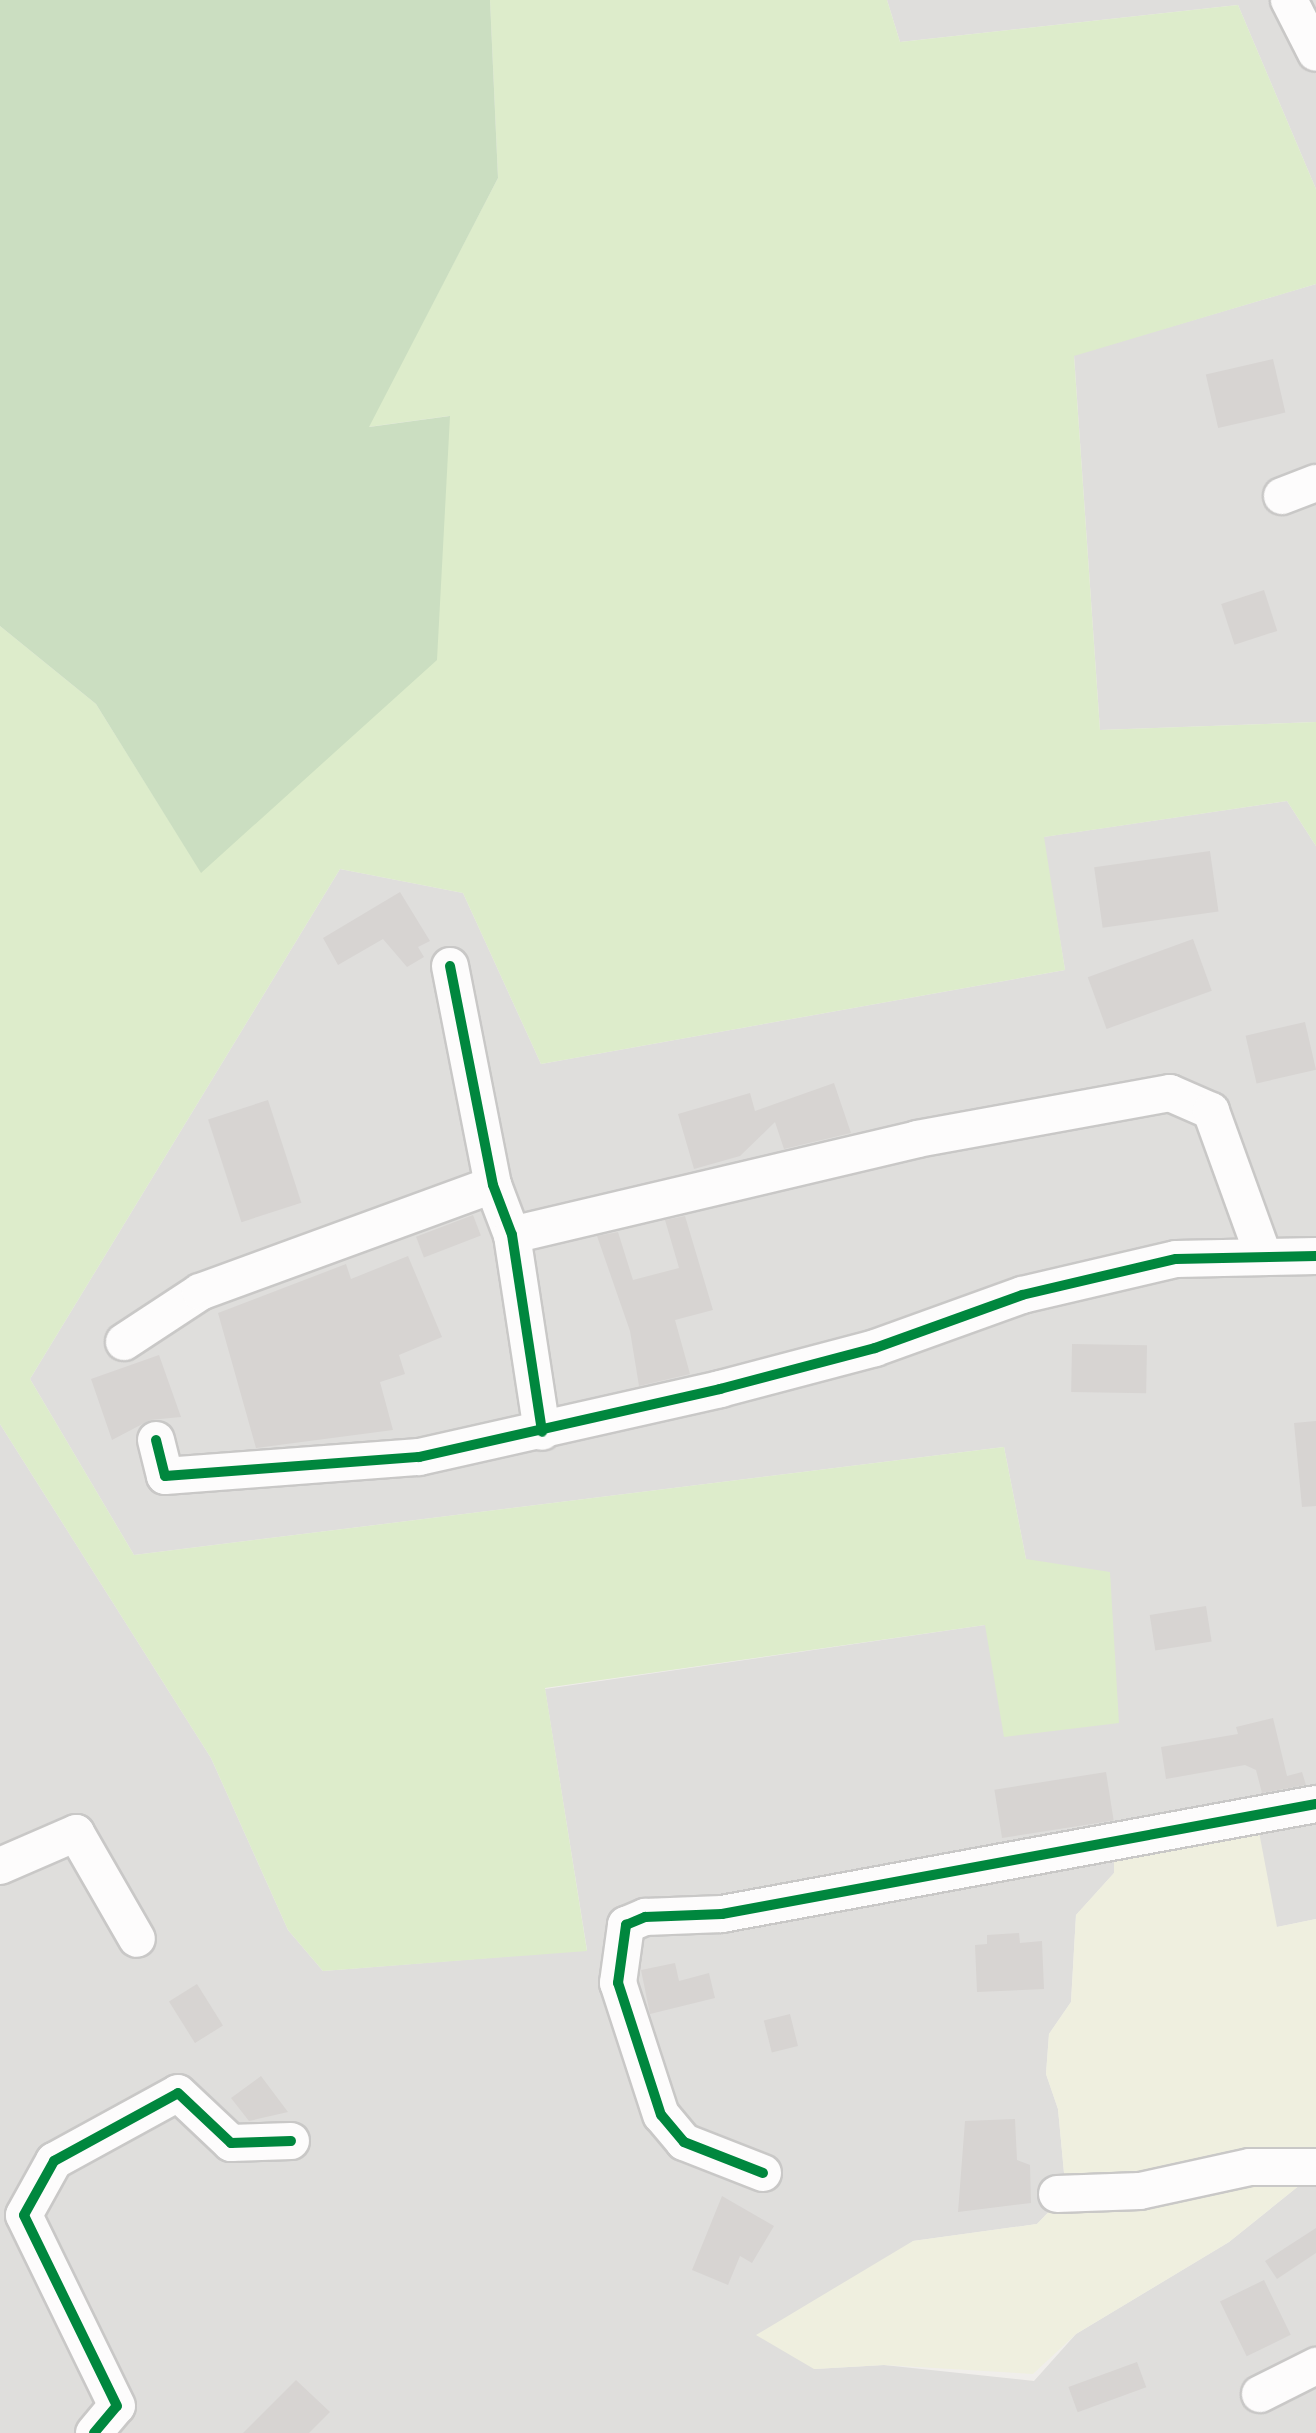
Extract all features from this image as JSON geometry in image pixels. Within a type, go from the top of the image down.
[{"type":"street","points":[[1289,0],[1313,40]]},
{"type":"street","points":[[1282,496],[1316,483]]},
{"type":"street","points":[[450,966],[493,1185],[512,1235],[542,1432]]},
{"type":"street","points":[[512,1235],[917,1139],[1170,1093],[1211,1111],[1263,1255]]},
{"type":"street","points":[[124,1342],[200,1292],[493,1185]]},
{"type":"street","points":[[156,1440],[165,1476],[419,1457],[542,1432],[875,1348],[1022,1295],[1176,1259],[1316,1256]]},
{"type":"street","points":[[763,2173],[684,2142],[661,2115],[618,1983],[626,1925],[645,1917],[722,1914],[1316,1804]]},
{"type":"street","points":[[0,1866],[76,1833],[137,1939]]},
{"type":"street","points":[[94,2433],[117,2406],[12,2215],[54,2161],[178,2093],[231,2143],[291,2141]]},
{"type":"street","points":[[1057,2194],[1140,2191],[1250,2167],[1316,2167]]},
{"type":"street","points":[[1260,2394],[1316,2366]]},
{"type":"shaded area","points":[[887,0],[1316,0],[1316,189],[1238,5],[900,42]]},
{"type":"shaded area","points":[[1316,284],[1316,722],[1100,730],[1074,355]]},
{"type":"shaded area","points":[[1287,801],[1316,846],[1316,1919],[1277,1927],[1114,1873],[1076,1915],[1071,2002],[1049,2034],[1046,2074],[1058,2109],[1066,2194],[1037,2224],[913,2241],[814,2369],[884,2365],[1034,2381],[1076,2334],[1229,2242],[1316,2172],[1316,2433],[0,2433],[0,1424],[211,1758],[288,1930],[323,1971],[587,1950],[545,1689],[985,1625],[1026,1559],[1004,1447],[134,1555],[30,1379],[340,869],[463,893],[541,1064],[1065,970],[1043,837]]},
{"type":"green space","points":[[0,0],[490,0],[498,178],[369,427],[450,416],[437,660],[201,873],[96,704],[0,626]]},
{"type":"green space","points":[[490,0],[887,0],[900,42],[1238,5],[1316,189],[1316,284],[1074,356],[1100,730],[1316,722],[1316,846],[1287,801],[1044,837],[1065,970],[541,1064],[463,893],[340,869],[30,1379],[134,1555],[1004,1447],[1026,1559],[1110,1572],[1119,1723],[1004,1737],[985,1625],[545,1688],[587,1951],[323,1971],[288,1930],[211,1758],[0,1424],[0,626],[96,704],[201,872],[449,416],[368,427],[498,178]]},
{"type":"green space","points":[[1256,1816],[1277,1927],[1316,1919],[1316,2172],[1229,2242],[1076,2334],[1033,2374],[884,2365],[814,2369],[756,2335],[913,2241],[1037,2224],[1066,2194],[1058,2109],[1046,2074],[1049,2034],[1071,2002],[1076,1915],[1114,1873],[1114,1842]]},
{"type":"building","points":[[1273,359],[1285,413],[1218,428],[1206,375]]},
{"type":"building","points":[[1264,590],[1277,631],[1234,645],[1221,604]]},
{"type":"building","points":[[1210,851],[1218,911],[1103,928],[1094,867]]},
{"type":"building","points":[[400,892],[430,941],[418,947],[424,957],[407,967],[383,939],[338,965],[323,938]]},
{"type":"building","points":[[1193,939],[1212,991],[1107,1029],[1088,977]]},
{"type":"building","points":[[1305,1022],[1316,1070],[1257,1083],[1246,1036]]},
{"type":"building","points":[[834,1083],[851,1133],[784,1149],[775,1122],[740,1156],[694,1169],[678,1114],[750,1093],[755,1111]]},
{"type":"building","points":[[268,1100],[301,1203],[241,1222],[208,1119]]},
{"type":"building","points":[[473,1215],[481,1236],[424,1257],[416,1237]]},
{"type":"building","points":[[685,1216],[713,1310],[675,1320],[690,1374],[639,1386],[630,1331],[597,1236],[618,1232],[633,1280],[679,1268],[665,1220]]},
{"type":"building","points":[[408,1256],[442,1337],[399,1355],[405,1374],[380,1382],[393,1430],[256,1448],[218,1313],[346,1264],[351,1279]]},
{"type":"building","points":[[1072,1344],[1147,1345],[1146,1393],[1071,1392]]},
{"type":"building","points":[[159,1355],[181,1417],[150,1420],[112,1440],[91,1379]]},
{"type":"building","points":[[1316,1421],[1316,1506],[1302,1507],[1294,1423]]},
{"type":"building","points":[[1206,1606],[1212,1642],[1155,1650],[1150,1615]]},
{"type":"building","points":[[1273,1718],[1287,1776],[1302,1772],[1306,1785],[1262,1793],[1256,1770],[1245,1765],[1166,1779],[1161,1747],[1238,1734],[1236,1727]]},
{"type":"building","points":[[1106,1772],[1114,1820],[1002,1838],[994,1790]]},
{"type":"building","points":[[1019,1933],[1020,1943],[1042,1941],[1044,1989],[977,1992],[975,1945],[987,1944],[987,1935]]},
{"type":"building","points":[[675,1963],[679,1981],[709,1973],[715,1998],[650,2014],[641,1970]]},
{"type":"building","points":[[197,1984],[223,2026],[195,2043],[169,2001]]},
{"type":"building","points":[[790,2014],[798,2046],[772,2053],[764,2021]]},
{"type":"building","points":[[261,2076],[288,2112],[249,2121],[231,2098]]},
{"type":"building","points":[[1015,2119],[1017,2160],[1030,2165],[1031,2203],[958,2212],[965,2121]]},
{"type":"building","points":[[722,2196],[774,2226],[752,2263],[740,2256],[728,2285],[692,2270]]},
{"type":"building","points":[[1316,2228],[1316,2253],[1277,2279],[1265,2261]]},
{"type":"building","points":[[1264,2280],[1291,2335],[1247,2356],[1220,2301]]},
{"type":"building","points":[[1137,2362],[1146,2387],[1078,2412],[1068,2387]]},
{"type":"building","points":[[296,2380],[330,2412],[309,2433],[243,2433]]},
{"type":"cycle path","points":[[450,966],[493,1185],[512,1235],[542,1432]]},
{"type":"cycle path","points":[[156,1440],[165,1476],[419,1457],[720,1389],[875,1348],[1022,1295],[1176,1259],[1316,1256]]},
{"type":"cycle path","points":[[763,2173],[684,2142],[661,2115],[618,1983],[626,1925],[645,1917],[722,1914],[1316,1804]]},
{"type":"cycle path","points":[[94,2433],[117,2406],[24,2215],[54,2161],[178,2093],[231,2143],[291,2141]]}]
